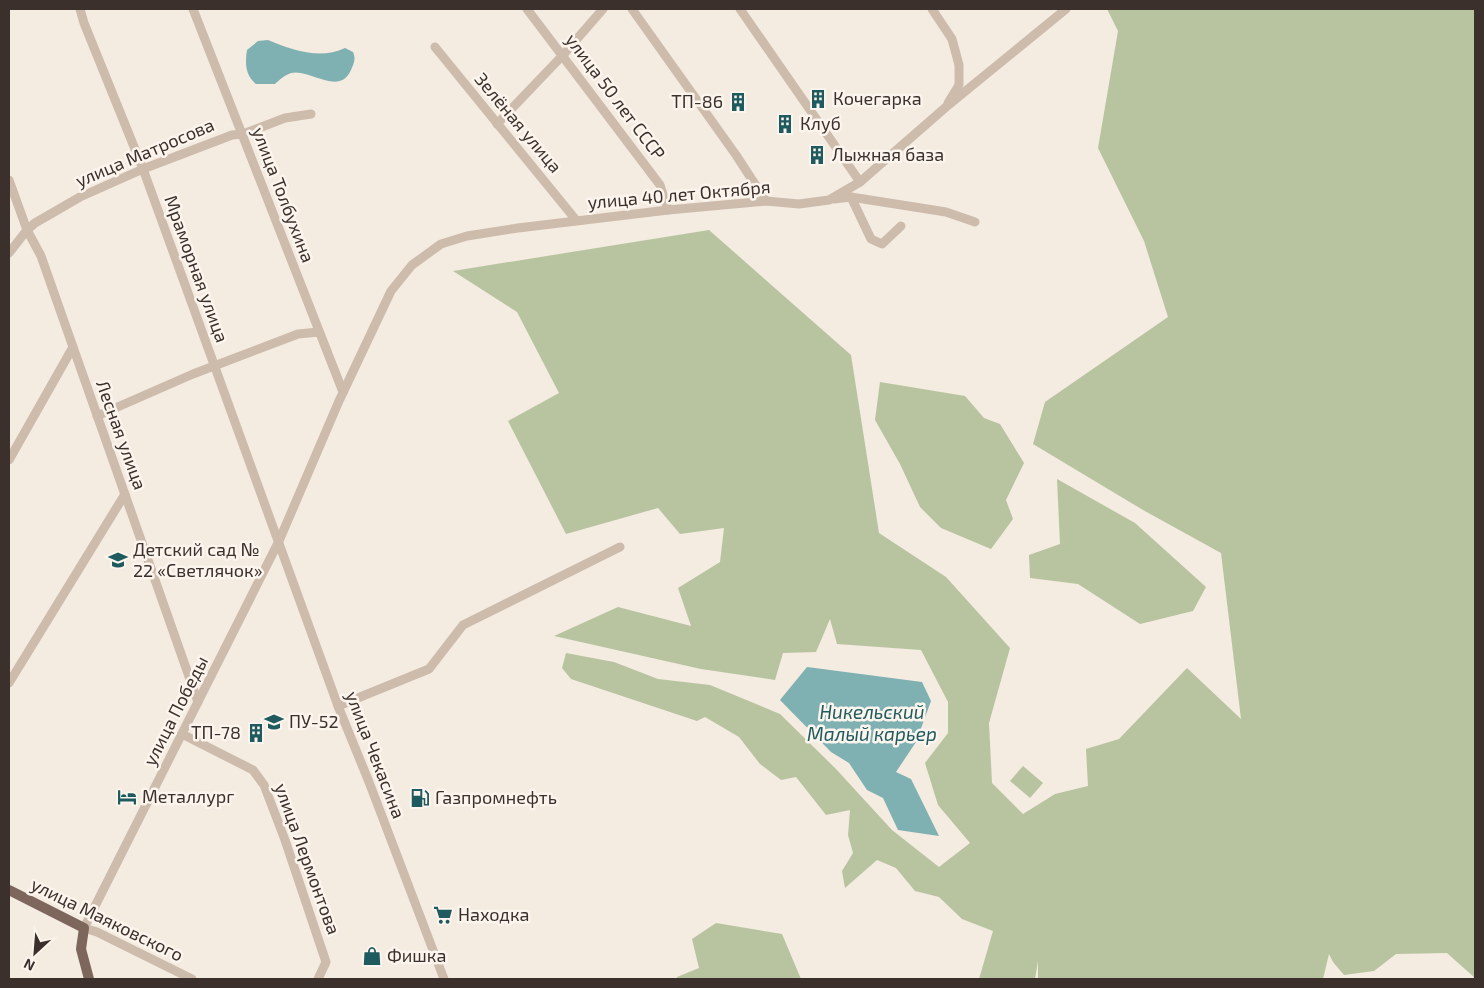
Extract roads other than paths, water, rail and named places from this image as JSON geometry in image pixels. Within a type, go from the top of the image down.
[{"type":"main road","name":"улица Маяковского","points":[[9,890],[84,928]]},
{"type":"main road","name":"улица Победы","points":[[84,928],[81,949],[89,979]]},
{"type":"street","name":"Мраморная улица","points":[[80,9],[143,169],[279,541]]},
{"type":"street","name":"улица Толбухина","points":[[193,9],[343,392]]},
{"type":"street","name":"улица 50 лет СССР","points":[[527,9],[660,184],[668,210]]},
{"type":"street","points":[[497,124],[563,55],[602,9]]},
{"type":"street","points":[[632,9],[736,155],[766,201]]},
{"type":"street","points":[[740,9],[860,182]]},
{"type":"street","points":[[932,9],[952,39],[959,65],[959,85],[946,108]]},
{"type":"street","name":"улица 40 лет Октября","points":[[279,541],[343,392],[391,291],[412,265],[426,254],[441,244],[467,236],[576,220],[766,201],[799,204],[829,200],[860,182],[1066,9]]},
{"type":"street","name":"Зелёная улица","points":[[434,47],[576,220]]},
{"type":"street","name":"улица Матросова","points":[[9,253],[34,222],[143,169],[232,135],[243,134],[285,118],[311,114]]},
{"type":"street","name":"Лесная улица","points":[[9,180],[27,230],[41,256],[198,702]]},
{"type":"street","points":[[829,200],[851,197],[946,212],[975,222]]},
{"type":"street","points":[[851,197],[871,239],[882,244],[901,226]]},
{"type":"street","points":[[97,416],[193,374],[298,334],[319,332]]},
{"type":"street","points":[[9,460],[73,347]]},
{"type":"street","points":[[10,678],[125,494]]},
{"type":"street","name":"улица Победы","points":[[84,928],[279,541]]},
{"type":"street","name":"улица Чекасина","points":[[279,541],[338,706],[370,782],[444,979]]},
{"type":"street","points":[[338,706],[429,669],[463,626],[620,547]]},
{"type":"street","name":"улица Лермонтова","points":[[182,734],[254,770],[264,785],[285,840],[326,962],[318,979]]},
{"type":"street","name":"улица Маяковского","points":[[84,928],[96,932],[192,979]]},
{"type":"water","points":[[268,40],[306,52],[326,53],[345,48],[353,52],[354,63],[346,78],[339,81],[324,80],[307,74],[291,73],[275,84],[256,84],[250,77],[247,68],[247,50],[258,41]]},
{"type":"water","name":"Никельский Малый карьер","points":[[807,667],[922,682],[931,701],[916,742],[896,772],[911,779],[939,836],[898,830],[883,798],[867,790],[849,763],[831,752],[780,700]]},
{"type":"place","name":"Кочегарка","points":[[818,99]]},
{"type":"place","name":"ТП-86","points":[[738,102]]},
{"type":"place","name":"Клуб","points":[[785,124]]},
{"type":"place","name":"Лыжная база","points":[[817,155]]},
{"type":"place","name":"Детский сад № 22 «Светлячок»","points":[[118,560]]},
{"type":"place","name":"ПУ-52","points":[[274,722]]},
{"type":"place","name":"ТП-78","points":[[256,733]]},
{"type":"place","name":"Металлург","points":[[127,797]]},
{"type":"place","name":"Газпромнефть","points":[[420,798]]},
{"type":"place","name":"Находка","points":[[443,915]]},
{"type":"place","name":"Фишка","points":[[372,956]]}]
